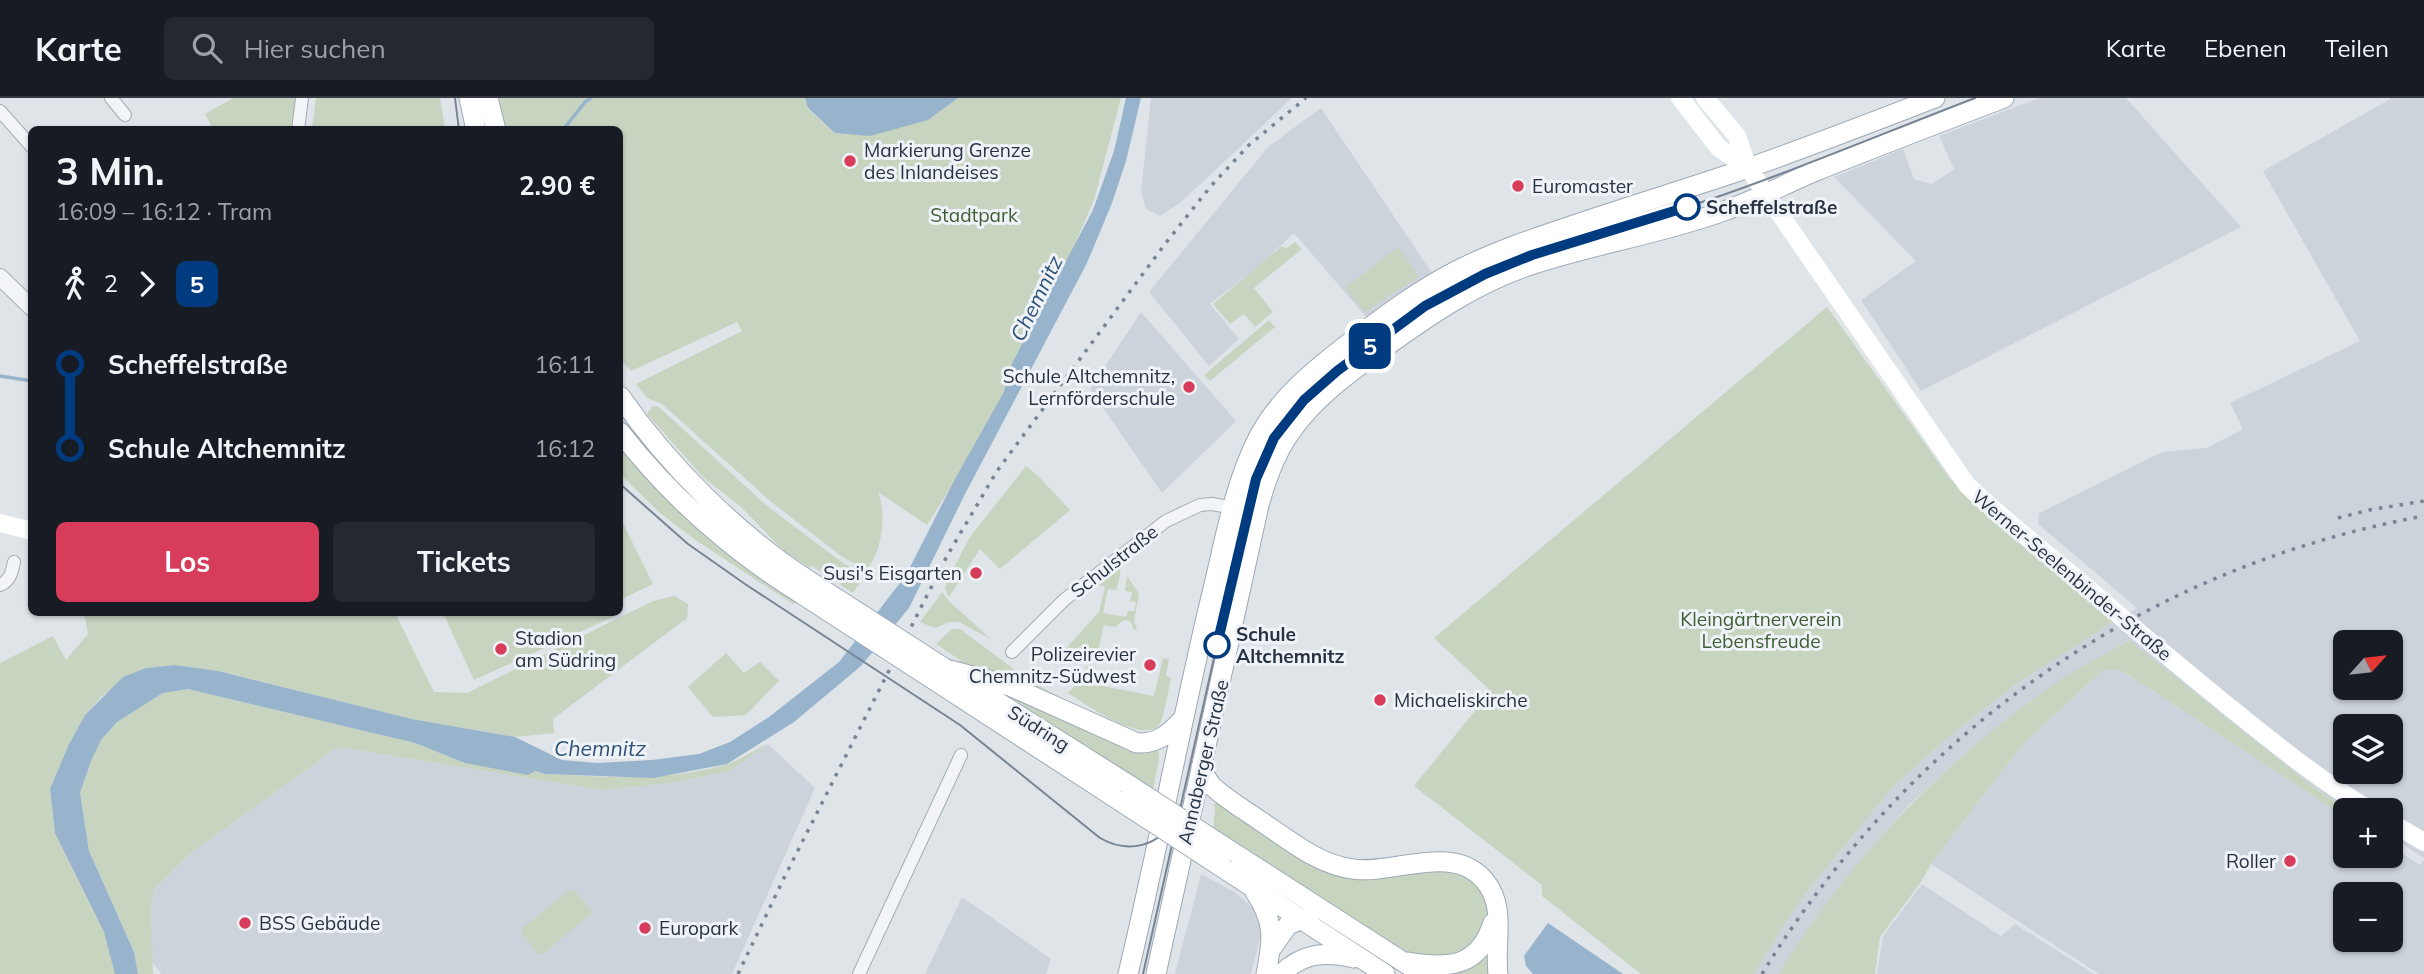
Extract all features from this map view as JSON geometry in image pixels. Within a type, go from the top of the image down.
[{"type":"main road","points":[[469,98],[475,126]]},
{"type":"main road","points":[[488,98],[495,126]]},
{"type":"main road","points":[[1680,98],[1719,148],[1758,181]]},
{"type":"main road","points":[[1705,98],[1737,136],[1758,181]]},
{"type":"main road","name":"Annaberger Straße","points":[[1156,974],[1266,482],[1289,434],[1312,406],[1356,369],[1423,320],[1452,301],[1495,279],[1560,256],[1685,224],[1758,181],[1935,98]]},
{"type":"main road","name":"Annaberger Straße","points":[[1128,974],[1163,824],[1183,719],[1249,457],[1275,411],[1319,367],[1408,301],[1457,271],[1515,244],[1606,213],[1758,181],[2004,98]]},
{"type":"main road","name":"Werner-Seelenbinder-Straße","points":[[1758,181],[1967,485],[1998,515],[2151,644],[2280,748],[2350,798]]},
{"type":"main road","name":"Südring","points":[[623,402],[659,447],[804,587]]},
{"type":"main road","name":"Südring","points":[[623,436],[659,478],[708,525],[761,567],[804,587],[1229,860],[1352,930],[1422,974]]},
{"type":"main road","points":[[0,523],[28,530]]},
{"type":"main road","points":[[941,676],[1010,686],[1137,743],[1154,742],[1163,738],[1183,719]]},
{"type":"main road","points":[[1201,767],[1207,780],[1232,802],[1328,863],[1350,869],[1380,870],[1438,861],[1457,863],[1473,871],[1490,889],[1497,908],[1500,923],[1496,945],[1498,974]]},
{"type":"main road","points":[[1189,819],[1209,805],[1232,802]]},
{"type":"main road","points":[[2403,830],[2424,842]]},
{"type":"main road","name":"Südring","points":[[1229,860],[1253,888],[1385,974]]},
{"type":"main road","points":[[1253,888],[1269,917],[1271,949],[1266,974]]},
{"type":"main road","points":[[1402,961],[1437,966],[1465,960],[1485,943],[1497,908]]},
{"type":"main road","points":[[1271,949],[1287,925],[1300,919],[1314,917],[1352,930]]},
{"type":"main road","points":[[1281,974],[1295,962],[1313,954],[1333,953],[1365,961]]},
{"type":"street","points":[[110,98],[125,115]]},
{"type":"street","points":[[298,126],[302,98]]},
{"type":"street","points":[[0,111],[28,142]]},
{"type":"street","points":[[0,278],[28,304]]},
{"type":"street","name":"Schulstraße","points":[[1012,652],[1064,600],[1166,522],[1200,505],[1234,508]]},
{"type":"street","points":[[0,585],[5,583],[12,573],[14,562]]},
{"type":"street","points":[[859,974],[961,755]]},
{"type":"shaded area","points":[[1151,98],[1292,98],[1180,203],[1160,216],[1146,209],[1141,191]]},
{"type":"shaded area","points":[[2039,98],[2126,98],[2241,227],[1921,391],[1861,300],[1916,261],[1834,177],[1903,149],[1914,179],[1932,184],[1954,169],[1939,136]]},
{"type":"shaded area","points":[[2392,98],[2424,98],[2424,858],[2403,845],[2403,798],[2333,798],[2333,800],[2128,640],[2030,701],[1967,752],[1909,805],[1858,863],[1779,974],[1754,974],[1792,912],[1892,788],[1945,740],[2016,684],[2077,643],[2137,608],[2038,524],[2039,513],[2162,452],[2207,448],[2243,429],[2230,403],[2360,341],[2263,171]]},
{"type":"shaded area","points":[[1321,108],[1432,273],[1366,317],[1294,233],[1260,265],[1210,304],[1239,339],[1209,366],[1149,292],[1269,146]]},
{"type":"shaded area","points":[[1141,312],[1236,421],[1162,493],[1090,389]]},
{"type":"shaded area","points":[[2109,668],[2118,669],[2333,809],[2333,868],[2403,868],[2403,854],[2420,865],[2424,859],[2424,974],[2099,974],[1931,864],[2023,744],[2102,671]]},
{"type":"shaded area","points":[[768,744],[815,788],[732,974],[161,974],[152,962],[151,907],[154,889],[191,853],[338,747],[602,790],[671,783],[730,771]]},
{"type":"shaded area","points":[[1201,874],[1236,893],[1255,910],[1260,920],[1262,931],[1251,974],[1175,974]]},
{"type":"shaded area","points":[[1922,884],[2001,936],[2015,924],[2094,974],[1877,974],[1883,936]]},
{"type":"shaded area","points":[[962,897],[1051,959],[1046,974],[925,974]]},
{"type":"green space","points":[[233,98],[297,98],[293,126],[211,126],[205,114]]},
{"type":"green space","points":[[316,98],[440,98],[445,126],[312,126]]},
{"type":"green space","name":"Stadtpark","points":[[498,98],[805,98],[808,109],[835,133],[928,120],[958,98],[1121,98],[1094,200],[1008,397],[927,525],[878,492],[882,511],[881,533],[876,554],[866,570],[841,556],[770,501],[662,404],[647,398],[636,384],[742,331],[737,322],[631,371],[623,362],[623,126],[503,126]]},
{"type":"green space","points":[[1295,242],[1302,249],[1254,288],[1273,312],[1255,327],[1244,314],[1230,324],[1213,304],[1282,246],[1286,249]]},
{"type":"green space","points":[[1398,247],[1419,276],[1365,312],[1345,288]]},
{"type":"green space","name":"Kleingärtnerverein Lebensfreude","points":[[1827,307],[1951,480],[2114,621],[2016,684],[1945,740],[1892,788],[1792,912],[1754,974],[1641,974],[1542,896],[1542,885],[1414,786],[1491,691],[1434,638]]},
{"type":"green space","points":[[1269,320],[1275,327],[1210,381],[1204,375]]},
{"type":"green space","points":[[653,406],[659,407],[766,505],[843,563],[862,574],[863,578],[853,593],[782,549],[740,506],[704,478],[647,414]]},
{"type":"green space","points":[[623,445],[797,598],[793,604],[694,539],[659,512],[623,477]]},
{"type":"green space","points":[[1026,466],[1070,510],[1000,569],[980,549],[949,597],[945,589],[946,583],[970,537]]},
{"type":"green space","points":[[623,523],[653,584],[623,599]]},
{"type":"green space","points":[[1121,568],[1117,590],[1108,589],[1103,613],[1126,617],[1128,611],[1134,611],[1136,602],[1130,601],[1132,592],[1125,591],[1127,576],[1139,594],[1134,620],[1137,630],[1126,620],[1115,627],[1104,625],[1096,660],[1081,654],[1084,651],[1079,647],[1076,650],[1067,647],[1099,612],[1105,587],[1097,584]]},
{"type":"green space","points":[[942,592],[992,640],[959,622],[949,622],[935,628],[920,622]]},
{"type":"green space","points":[[674,596],[688,604],[687,618],[553,719],[554,733],[515,737],[412,719],[218,671],[175,665],[146,668],[102,696],[85,715],[69,744],[50,790],[55,833],[104,932],[121,974],[0,974],[0,663],[53,636],[66,660],[88,634],[85,616],[396,616],[434,692],[467,693],[653,601]]},
{"type":"green space","name":"Stadion am Südring","points":[[444,616],[613,616],[613,617],[474,680]]},
{"type":"green space","points":[[952,629],[960,629],[1023,676],[1080,710],[958,664],[960,660],[936,644]]},
{"type":"green space","points":[[2129,640],[2333,800],[2333,809],[2132,677],[2118,670],[2107,669],[2023,744],[1931,864],[1921,882],[1880,937],[1875,974],[1779,974],[1831,897],[1891,826],[1957,761],[1992,731],[2065,677]]},
{"type":"green space","points":[[726,653],[744,673],[760,662],[779,681],[746,715],[713,717],[688,687]]},
{"type":"green space","points":[[1163,658],[1169,659],[1166,675],[1171,678],[1160,722],[1150,730],[1126,726],[1068,693],[1089,671],[1084,666],[1095,668],[1092,684],[1154,696]]},
{"type":"green space","points":[[188,689],[415,743],[465,763],[545,774],[635,777],[680,774],[730,763],[768,744],[730,771],[671,783],[602,790],[338,747],[191,853],[154,889],[151,907],[153,974],[138,974],[134,952],[89,851],[80,793],[101,740],[117,722],[163,693]]},
{"type":"green space","points":[[1006,695],[1158,744],[1159,759],[1153,790],[1005,697]]},
{"type":"green space","points":[[1222,802],[1328,863],[1438,861],[1484,881],[1498,974],[1422,974],[1213,830],[1213,804]]},
{"type":"green space","points":[[573,889],[593,912],[543,954],[538,954],[521,929]]},
{"type":"water","points":[[805,98],[958,98],[928,120],[870,136],[835,133],[808,108]]},
{"type":"water","points":[[1126,98],[1141,98],[1126,161],[1087,263],[965,494],[909,608],[861,666],[794,722],[727,764],[653,778],[545,774],[535,771],[528,775],[465,763],[415,743],[188,689],[163,693],[117,722],[101,740],[80,793],[89,851],[134,952],[138,974],[115,974],[104,932],[55,833],[50,789],[85,715],[123,677],[146,668],[175,665],[218,671],[412,719],[515,737],[562,760],[597,763],[699,754],[730,742],[769,717],[839,662],[906,575],[955,479],[1004,392],[1009,370],[1093,210],[1114,151]]},
{"type":"water","points":[[1548,923],[1623,974],[1533,974],[1526,966],[1524,956]]},
{"type":"waterway","points":[[566,126],[591,98]]},
{"type":"waterway","points":[[0,376],[28,380]]},
{"type":"tram line","points":[[455,98],[458,126]]},
{"type":"tram line","points":[[1143,974],[1249,502],[1258,475],[1279,432],[1306,399],[1398,326],[1449,292],[1486,273],[1557,246],[1691,206],[1750,185],[1975,98]]},
{"type":"tram line","name":"5","points":[[1217,645],[1256,479],[1280,428],[1320,385],[1425,306],[1485,274],[1532,255],[1687,207]]},
{"type":"tram line","points":[[623,487],[688,544],[960,725],[1100,838],[1121,846],[1142,845],[1160,836],[1175,818]]},
{"type":"railway","points":[[738,974],[947,556],[997,471],[1211,186],[1249,145],[1306,98]]},
{"type":"railway","points":[[2338,518],[2424,501]]},
{"type":"railway","points":[[1762,974],[1821,887],[1889,808],[1963,736],[2044,673],[2131,620],[2224,575],[2322,540],[2424,516]]},
{"type":"place","name":"Markierung Grenze des Inlandeises","points":[[850,161]]},
{"type":"place","name":"Euromaster","points":[[1518,186]]},
{"type":"place","name":"Scheffelstraße","points":[[1687,207]]},
{"type":"place","name":"Schule Altchemnitz, Lernförderschule","points":[[1189,387]]},
{"type":"place","name":"Susi's Eisgarten","points":[[976,573]]},
{"type":"place","name":"Schule Altchemnitz","points":[[1217,645]]},
{"type":"place","name":"Stadion am Südring","points":[[501,649]]},
{"type":"place","name":"Polizeirevier Chemnitz-Südwest","points":[[1150,665]]},
{"type":"place","name":"Michaeliskirche","points":[[1380,700]]},
{"type":"place","name":"Roller","points":[[2290,861]]},
{"type":"place","name":"BSS Gebäude","points":[[245,923]]},
{"type":"place","name":"Europark","points":[[645,928]]},
{"type":"water label","name":"Chemnitz","points":[[1036,298]]},
{"type":"water label","name":"Chemnitz","points":[[600,748]]}]
